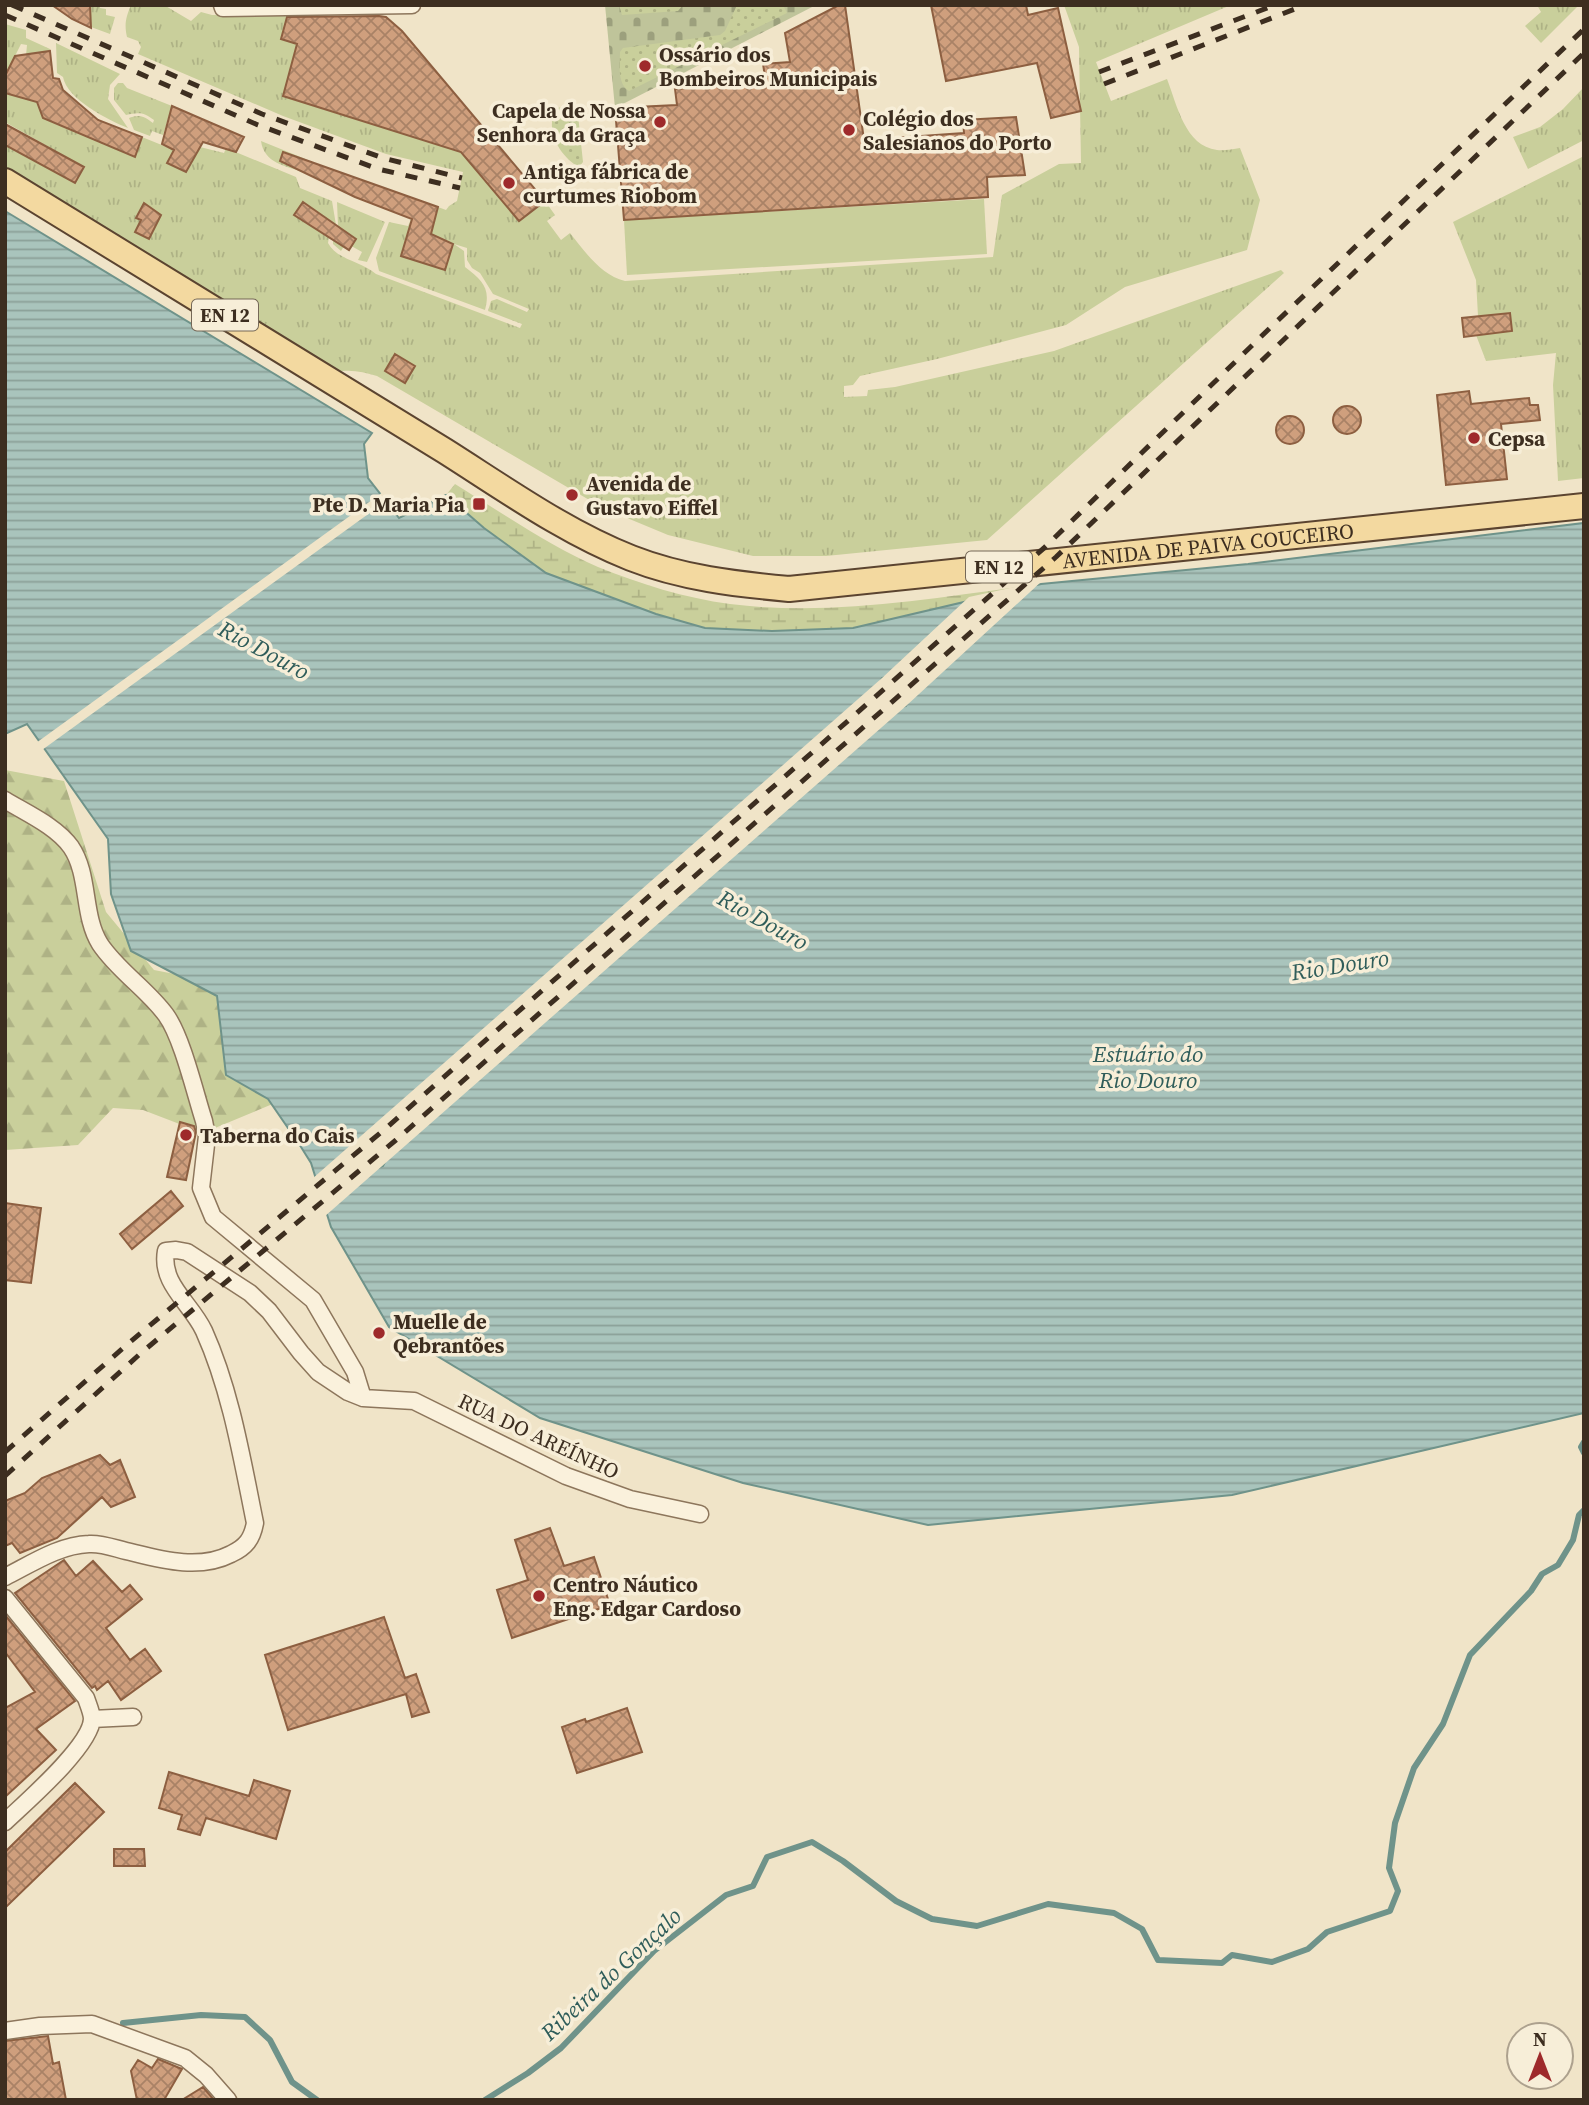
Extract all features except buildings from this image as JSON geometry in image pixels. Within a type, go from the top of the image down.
[{"type":"main road","name":"AVENIDA DE PAIVA COUCEIRO","points":[[5,181],[445,451],[515,497],[631,558],[690,576],[789,589],[1584,506]]},
{"type":"street","points":[[222,5],[223,8],[409,6]]},
{"type":"street","points":[[5,800],[57,834],[71,848],[80,867],[96,936],[110,957],[165,1014],[175,1031],[204,1121],[206,1136],[201,1188],[213,1217],[313,1300],[355,1372],[363,1398]]},
{"type":"street","points":[[5,1577],[75,1545],[94,1544],[166,1561],[194,1563],[214,1561],[227,1556],[242,1549],[252,1538],[255,1523],[220,1372],[203,1328],[172,1284],[163,1265],[166,1251],[187,1252],[250,1293],[269,1311],[300,1353],[318,1372],[333,1384],[363,1398]]},
{"type":"street","name":"RUA DO AREÍNHO","points":[[363,1398],[414,1401],[566,1476],[629,1499],[700,1514]]},
{"type":"street","points":[[5,1598],[86,1698],[92,1719],[88,1731],[65,1764],[5,1822]]},
{"type":"street","points":[[92,1719],[133,1717]]},
{"type":"street","points":[[5,2031],[40,2026],[92,2024],[185,2058],[206,2075],[228,2100]]},
{"type":"green space","points":[[90,5],[100,5],[100,8],[106,9],[106,15],[115,17],[110,34],[91,27]]},
{"type":"green space","points":[[131,5],[164,5],[191,21],[201,12],[212,15],[287,16],[281,39],[297,44],[284,96],[465,153],[518,221],[545,201],[555,215],[547,221],[561,240],[570,233],[601,268],[625,281],[993,257],[1002,195],[1059,164],[1081,163],[1079,47],[1064,5],[1231,5],[1096,62],[1111,101],[1167,79],[1184,123],[1197,141],[1217,150],[1240,148],[1260,200],[1247,250],[1125,287],[1066,325],[860,376],[853,385],[844,386],[844,397],[867,396],[868,390],[895,387],[1054,351],[1281,270],[1284,273],[987,540],[826,556],[753,556],[668,535],[603,508],[377,376],[357,371],[336,372],[5,171],[5,145],[75,183],[84,167],[5,122],[5,93],[9,95],[25,66],[27,45],[21,44],[5,76],[5,24],[26,30],[26,38],[50,49],[34,53],[23,98],[40,103],[42,116],[47,119],[135,157],[142,137],[174,150],[167,163],[186,172],[200,147],[224,153],[226,148],[296,177],[300,188],[332,201],[336,225],[303,202],[294,215],[329,237],[328,243],[337,253],[376,274],[520,328],[522,324],[488,311],[491,301],[497,299],[527,312],[529,309],[493,294],[480,273],[472,268],[467,260],[467,248],[454,244],[464,251],[465,267],[484,285],[487,296],[485,310],[379,271],[376,258],[389,222],[408,226],[411,219],[418,222],[417,230],[409,230],[401,256],[445,270],[453,244],[431,234],[438,207],[446,210],[457,201],[463,172],[386,154],[283,116],[138,54],[141,47],[138,41],[127,37],[126,32]]},
{"type":"green space","points":[[605,5],[816,5],[615,108]]},
{"type":"green space","points":[[619,5],[683,5],[678,11],[622,15]]},
{"type":"green space","points":[[737,5],[783,5],[787,13],[629,91],[625,88],[620,68],[620,52],[623,48],[720,35],[725,31]]},
{"type":"green space","points":[[1537,5],[1579,5],[1541,43],[1525,26],[1541,12]]},
{"type":"green space","points":[[56,43],[120,74],[110,85],[108,99],[128,128],[100,114],[72,93],[63,77],[57,73]]},
{"type":"green space","points":[[118,83],[172,106],[163,135],[152,131],[150,136],[134,130],[129,118],[141,116],[153,123],[154,120],[141,113],[126,115],[114,100],[114,88]]},
{"type":"green space","points":[[1584,87],[1584,140],[1528,169],[1513,137],[1540,127],[1563,109]]},
{"type":"green space","points":[[567,106],[578,115],[583,162],[579,167],[560,149],[553,133],[553,116],[557,108]]},
{"type":"green space","points":[[261,141],[308,160],[303,172],[271,159]]},
{"type":"green space","points":[[1584,156],[1584,478],[1558,481],[1553,385],[1556,353],[1486,361],[1476,335],[1512,331],[1510,313],[1478,316],[1476,280],[1453,222]]},
{"type":"green space","points":[[984,199],[987,254],[627,275],[624,220]]},
{"type":"green space","points":[[337,202],[385,222],[367,262],[358,260],[362,252],[346,243],[341,251],[333,244],[333,235],[338,226]]},
{"type":"green space","points":[[455,484],[544,539],[598,567],[663,590],[730,604],[847,607],[1041,584],[853,628],[772,631],[705,628],[656,614],[546,573],[484,528],[446,495]]},
{"type":"green space","points":[[5,770],[64,781],[106,912],[154,970],[195,978],[234,977],[275,1103],[203,1133],[143,1110],[113,1108],[78,1145],[5,1150]]},
{"type":"water","name":"Estuário do Rio Douro","points":[[5,211],[372,433],[364,444],[368,478],[399,518],[446,495],[484,528],[546,573],[656,614],[705,628],[772,631],[853,628],[1041,584],[1248,564],[1584,523],[1584,1413],[1232,1495],[928,1525],[743,1483],[540,1418],[389,1327],[331,1227],[311,1163],[301,1147],[268,1099],[226,1075],[217,996],[131,951],[111,894],[108,839],[27,724],[5,734]],"holes":[[[895,674],[908,680],[912,693],[906,706],[893,710],[880,704],[876,691],[882,678]],[[372,1135],[384,1141],[389,1154],[383,1166],[370,1171],[357,1165],[353,1151],[359,1139]]]},
{"type":"pier","points":[[383,492],[389,499],[42,750],[36,743]]},
{"type":"pier","points":[[1042,581],[906,706],[324,1217],[312,1179],[882,678],[969,597]],"holes":[[[895,678],[905,682],[908,693],[903,703],[893,706],[883,701],[880,691],[884,681]],[[372,1138],[382,1143],[385,1154],[380,1164],[370,1167],[360,1162],[356,1152],[361,1142]]]},
{"type":"waterway","name":"Ribeira do Gonçalo","points":[[1584,1442],[1581,1447],[1584,1453]]},
{"type":"waterway","name":"Ribeira do Gonçalo","points":[[485,2100],[561,2048],[654,1951],[726,1895],[753,1886],[767,1857],[812,1842],[843,1861],[896,1901],[932,1919],[977,1926],[1048,1904],[1114,1913],[1142,1929],[1158,1960],[1222,1963],[1232,1955],[1272,1962],[1308,1949],[1327,1932],[1390,1911],[1398,1891],[1389,1868],[1395,1823],[1414,1768],[1443,1724],[1470,1655],[1531,1591],[1542,1574],[1558,1565],[1573,1540],[1579,1515],[1584,1510]]},
{"type":"waterway","name":"Ribeira do Gonçalo","points":[[123,2023],[201,2015],[245,2017],[270,2040],[292,2082],[317,2100]]},
{"type":"railway","points":[[12,5],[262,114],[383,158],[462,178]]},
{"type":"railway","points":[[1099,72],[1275,5]]},
{"type":"railway","points":[[1104,84],[1305,5]]},
{"type":"railway","points":[[5,15],[258,125],[378,169],[460,188]]},
{"type":"railway","points":[[5,1452],[130,1342],[385,1129],[1044,548],[1584,29]]},
{"type":"railway","points":[[5,1476],[141,1353],[396,1140],[1056,557],[1584,53]]},
{"type":"place","name":"Ossário dos Bombeiros Municipais","points":[[645,66]]},
{"type":"place","name":"Capela de Nossa Senhora da Graça","points":[[660,122]]},
{"type":"place","name":"Colégio dos Salesianos do Porto","points":[[849,130]]},
{"type":"place","name":"Antiga fábrica de curtumes Riobom","points":[[509,183]]},
{"type":"place","name":"Cepsa","points":[[1474,438]]},
{"type":"place","name":"Avenida de Gustavo Eiffel","points":[[572,495]]},
{"type":"place","name":"Pte D. Maria Pia","points":[[479,504]]},
{"type":"place","name":"Taberna do Cais","points":[[186,1135]]},
{"type":"place","name":"Muelle de Qebrantões","points":[[379,1333]]},
{"type":"place","name":"Centro Náutico Eng. Edgar Cardoso","points":[[539,1596]]},
{"type":"water label","name":"Rio Douro","points":[[264,650]]},
{"type":"water label","name":"Rio Douro","points":[[763,920]]},
{"type":"water label","name":"Rio Douro","points":[[1340,965]]}]
